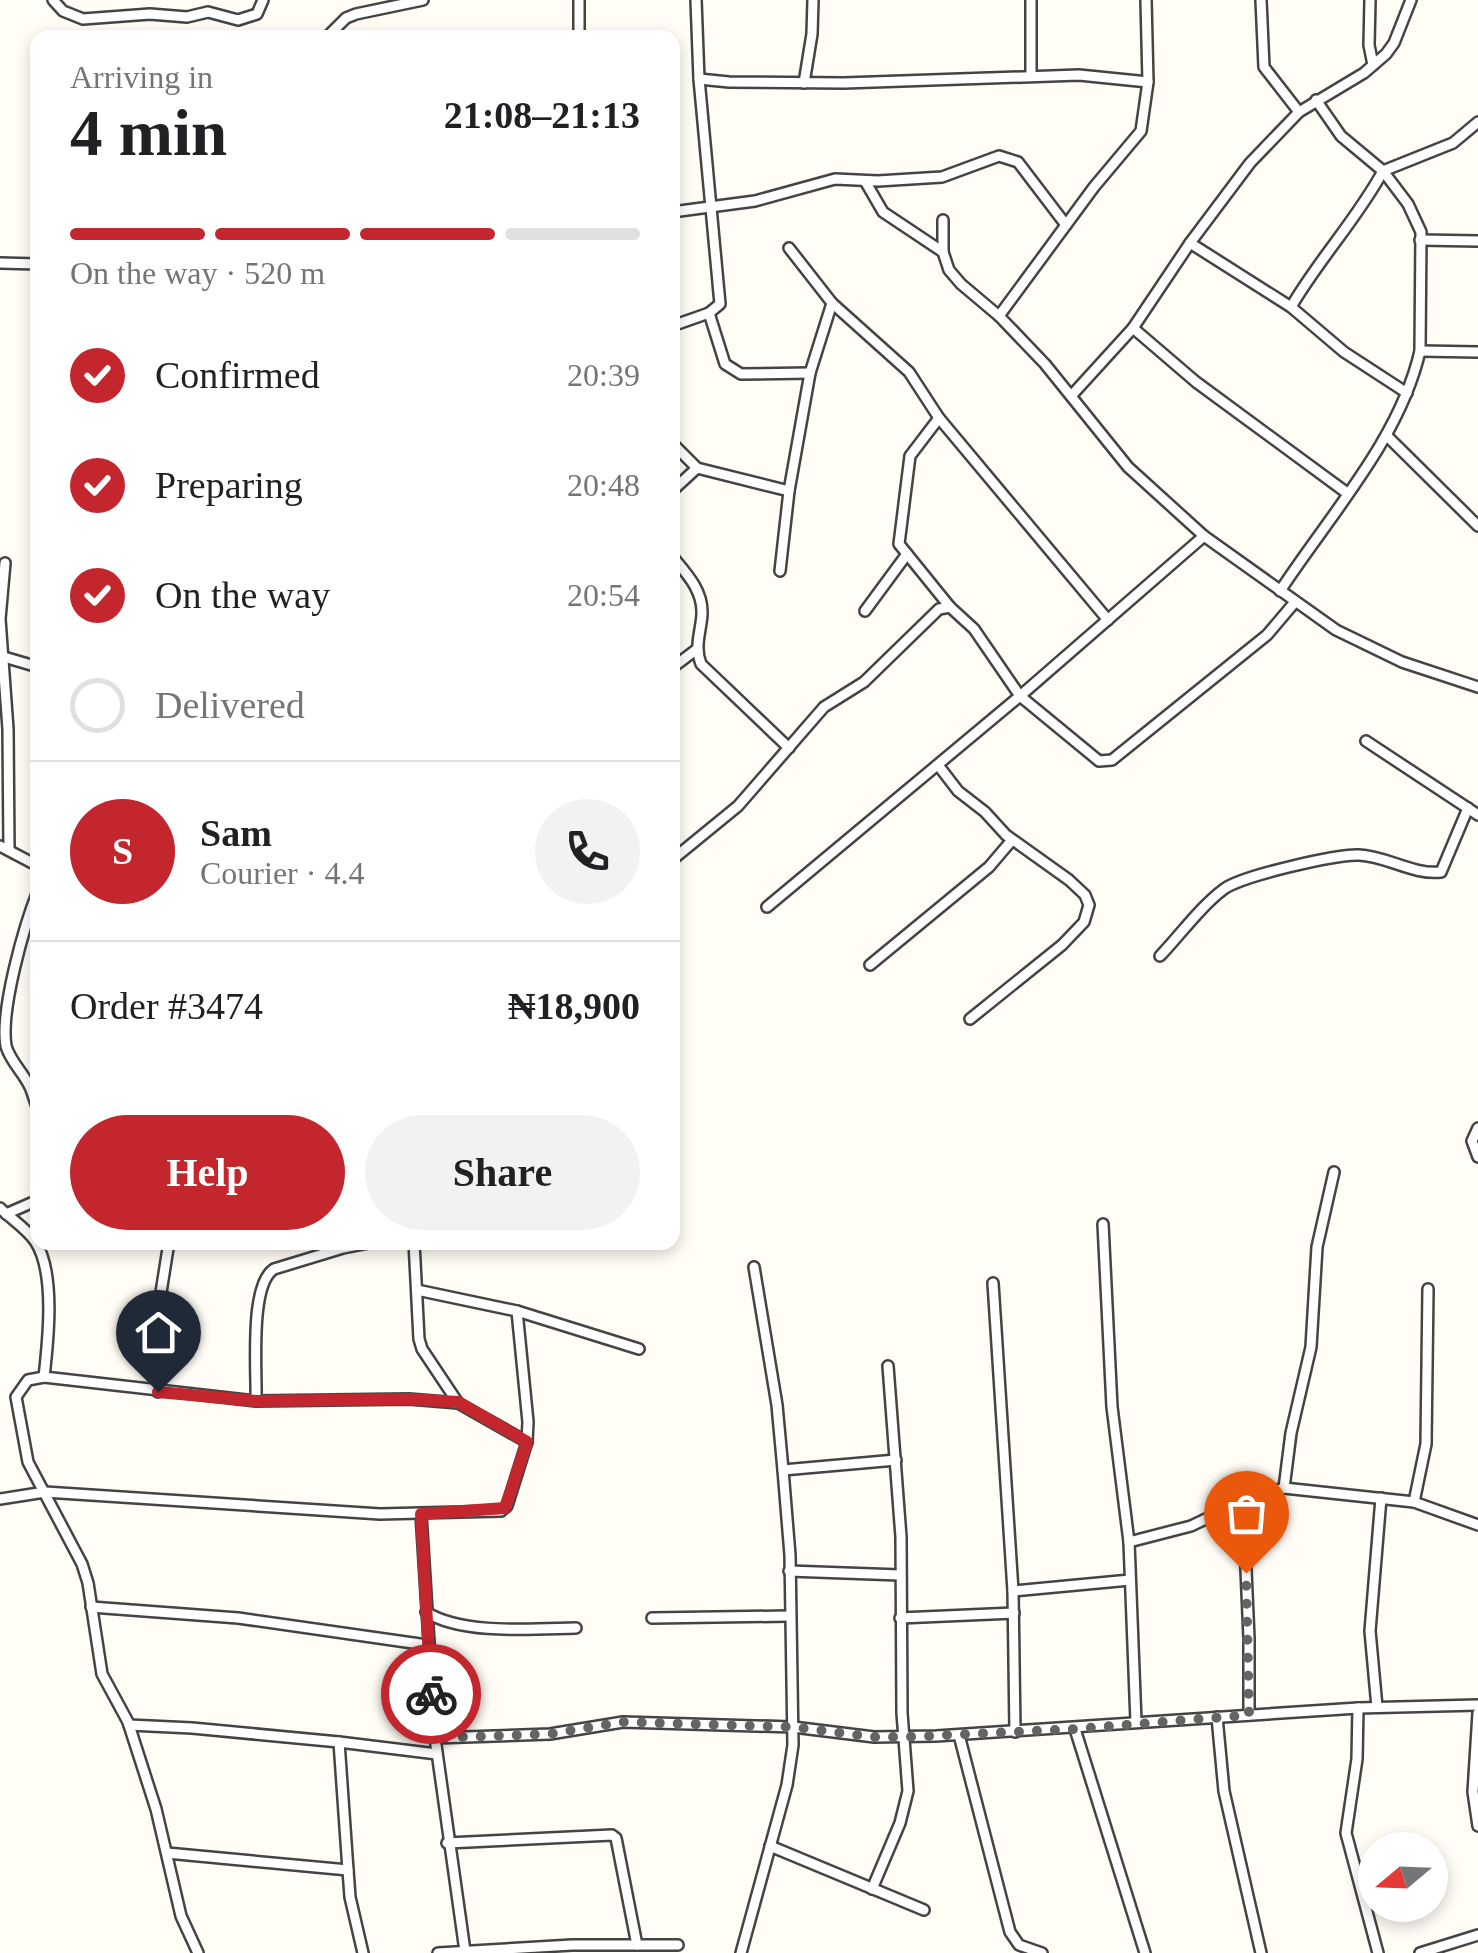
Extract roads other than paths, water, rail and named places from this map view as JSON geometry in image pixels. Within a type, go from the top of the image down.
[{"type":"street","points":[[54,0],[77,19],[150,14],[186,17],[208,12],[238,20],[257,14],[263,0]]},
{"type":"street","points":[[333,30],[356,14],[424,0]]},
{"type":"street","points":[[579,0],[579,30]]},
{"type":"street","points":[[680,323],[710,313],[720,304],[699,79],[696,0]]},
{"type":"street","points":[[804,84],[814,0]]},
{"type":"street","points":[[1031,0],[1031,76]]},
{"type":"street","points":[[999,316],[1141,131],[1148,82],[1146,0]]},
{"type":"street","points":[[1261,0],[1264,67],[1299,112]]},
{"type":"street","points":[[1370,0],[1369,45],[1374,66]]},
{"type":"street","points":[[1072,395],[1133,328],[1190,242],[1250,163],[1299,112],[1374,66],[1394,42],[1411,0]]},
{"type":"street","points":[[699,79],[804,84],[1106,75],[1148,82]]},
{"type":"street","points":[[1280,592],[1387,436],[1407,393],[1420,351],[1417,219],[1383,171],[1340,136],[1316,100]]},
{"type":"street","points":[[1291,307],[1324,256],[1362,210],[1383,171],[1453,143],[1478,122]]},
{"type":"street","points":[[680,211],[774,197],[835,179],[942,177],[990,158],[1008,156],[1018,162],[1066,225]]},
{"type":"street","points":[[864,181],[883,212],[943,252]]},
{"type":"street","points":[[944,220],[943,252],[949,270],[999,316],[1072,395],[1128,466],[1204,536],[1336,630],[1374,650],[1478,688]]},
{"type":"street","points":[[1420,240],[1478,241]]},
{"type":"street","points":[[1190,242],[1291,307],[1344,352],[1407,393]]},
{"type":"street","points":[[789,248],[832,303],[909,372],[939,418],[1108,620]]},
{"type":"street","points":[[0,262],[30,264]]},
{"type":"street","points":[[780,571],[789,491],[810,373],[832,303]]},
{"type":"street","points":[[710,313],[725,364],[732,370],[741,374],[810,373]]},
{"type":"street","points":[[1133,328],[1196,382],[1347,493]]},
{"type":"street","points":[[1420,351],[1478,352]]},
{"type":"street","points":[[939,418],[910,456],[900,544],[950,607],[974,629],[1020,696],[1099,761],[1106,762],[1267,636],[1295,602]]},
{"type":"street","points":[[1387,436],[1478,526]]},
{"type":"street","points":[[680,451],[697,468],[789,491]]},
{"type":"street","points":[[680,484],[697,468]]},
{"type":"street","points":[[768,907],[1204,536]]},
{"type":"street","points":[[865,611],[906,554]]},
{"type":"street","points":[[5,563],[0,619],[4,657],[5,848],[30,862]]},
{"type":"street","points":[[680,567],[699,592],[702,613],[697,649],[706,670],[789,748]]},
{"type":"street","points":[[680,853],[738,806],[824,707],[855,689],[939,609],[950,607]]},
{"type":"street","points":[[680,662],[697,649]]},
{"type":"street","points":[[4,657],[30,665]]},
{"type":"street","points":[[1366,742],[1478,815]]},
{"type":"street","points":[[938,765],[958,790],[1012,840],[1069,880],[1085,896],[1088,912],[1062,945],[970,1020]]},
{"type":"street","points":[[1160,956],[1223,890],[1240,880],[1363,854],[1407,869],[1441,872],[1468,808]]},
{"type":"street","points":[[870,964],[988,867],[1012,840]]},
{"type":"street","points":[[30,913],[4,1014],[4,1034],[10,1056],[30,1088]]},
{"type":"street","points":[[1478,1128],[1472,1142],[1478,1157]]},
{"type":"street","points":[[1284,1488],[1291,1433],[1311,1347],[1317,1247],[1334,1172]]},
{"type":"street","points":[[3,1211],[30,1203]]},
{"type":"street","points":[[3,1211],[30,1234]]},
{"type":"street","points":[[1103,1224],[1112,1408],[1129,1542],[1136,1722]]},
{"type":"street","points":[[38,1250],[49,1334],[44,1377]]},
{"type":"street","points":[[158,1392],[159,1305],[168,1250]]},
{"type":"street","points":[[256,1401],[258,1305],[266,1276],[274,1269],[336,1250]]},
{"type":"street","points":[[414,1250],[416,1314],[422,1349],[458,1402],[527,1442]]},
{"type":"street","points":[[754,1267],[784,1470],[793,1727],[791,1768],[742,1950],[754,1953]]},
{"type":"street","points":[[993,1283],[1013,1591],[1014,1732]]},
{"type":"street","points":[[1414,1502],[1426,1444],[1428,1289]]},
{"type":"street","points":[[417,1290],[517,1311],[639,1349]]},
{"type":"street","points":[[0,1499],[46,1492],[349,1512],[421,1514],[505,1508],[527,1442],[517,1311]]},
{"type":"street","points":[[872,1888],[906,1806],[896,1460],[888,1366]]},
{"type":"street","points":[[198,1953],[181,1916],[167,1853],[129,1726],[105,1686],[82,1564],[28,1462],[15,1406],[19,1389],[28,1380],[44,1377],[256,1401],[458,1402]]},
{"type":"street","points":[[784,1470],[896,1460]]},
{"type":"street","points":[[1129,1542],[1191,1526],[1243,1501],[1284,1488],[1414,1502],[1478,1525]]},
{"type":"street","points":[[1377,1707],[1370,1603],[1381,1498]]},
{"type":"street","points":[[1243,1501],[1249,1715]]},
{"type":"street","points":[[421,1514],[435,1738],[466,1951]]},
{"type":"street","points":[[790,1570],[900,1575]]},
{"type":"street","points":[[1013,1591],[1130,1580]]},
{"type":"street","points":[[92,1607],[256,1620],[427,1646]]},
{"type":"street","points":[[426,1612],[443,1622],[528,1629],[576,1628]]},
{"type":"street","points":[[900,1618],[1014,1613]]},
{"type":"street","points":[[652,1618],[789,1616]]},
{"type":"street","points":[[426,1630],[443,1622]]},
{"type":"street","points":[[435,1738],[550,1734],[622,1722],[793,1727],[906,1737],[1358,1708],[1478,1705]]},
{"type":"street","points":[[1358,1708],[1346,1833],[1378,1953]]},
{"type":"street","points":[[1478,1713],[1473,1792],[1478,1826]]},
{"type":"street","points":[[1217,1717],[1224,1791],[1261,1953]]},
{"type":"street","points":[[129,1726],[192,1728],[437,1754]]},
{"type":"street","points":[[1076,1729],[1146,1953]]},
{"type":"street","points":[[959,1735],[1010,1932],[1019,1945],[1042,1953]]},
{"type":"street","points":[[339,1742],[350,1897],[363,1953]]},
{"type":"street","points":[[448,1843],[612,1835],[616,1838],[637,1944]]},
{"type":"street","points":[[770,1846],[924,1910]]},
{"type":"street","points":[[167,1853],[348,1870]]},
{"type":"street","points":[[1420,1953],[1478,1935]]},
{"type":"street","points":[[438,1953],[678,1944]]}]
